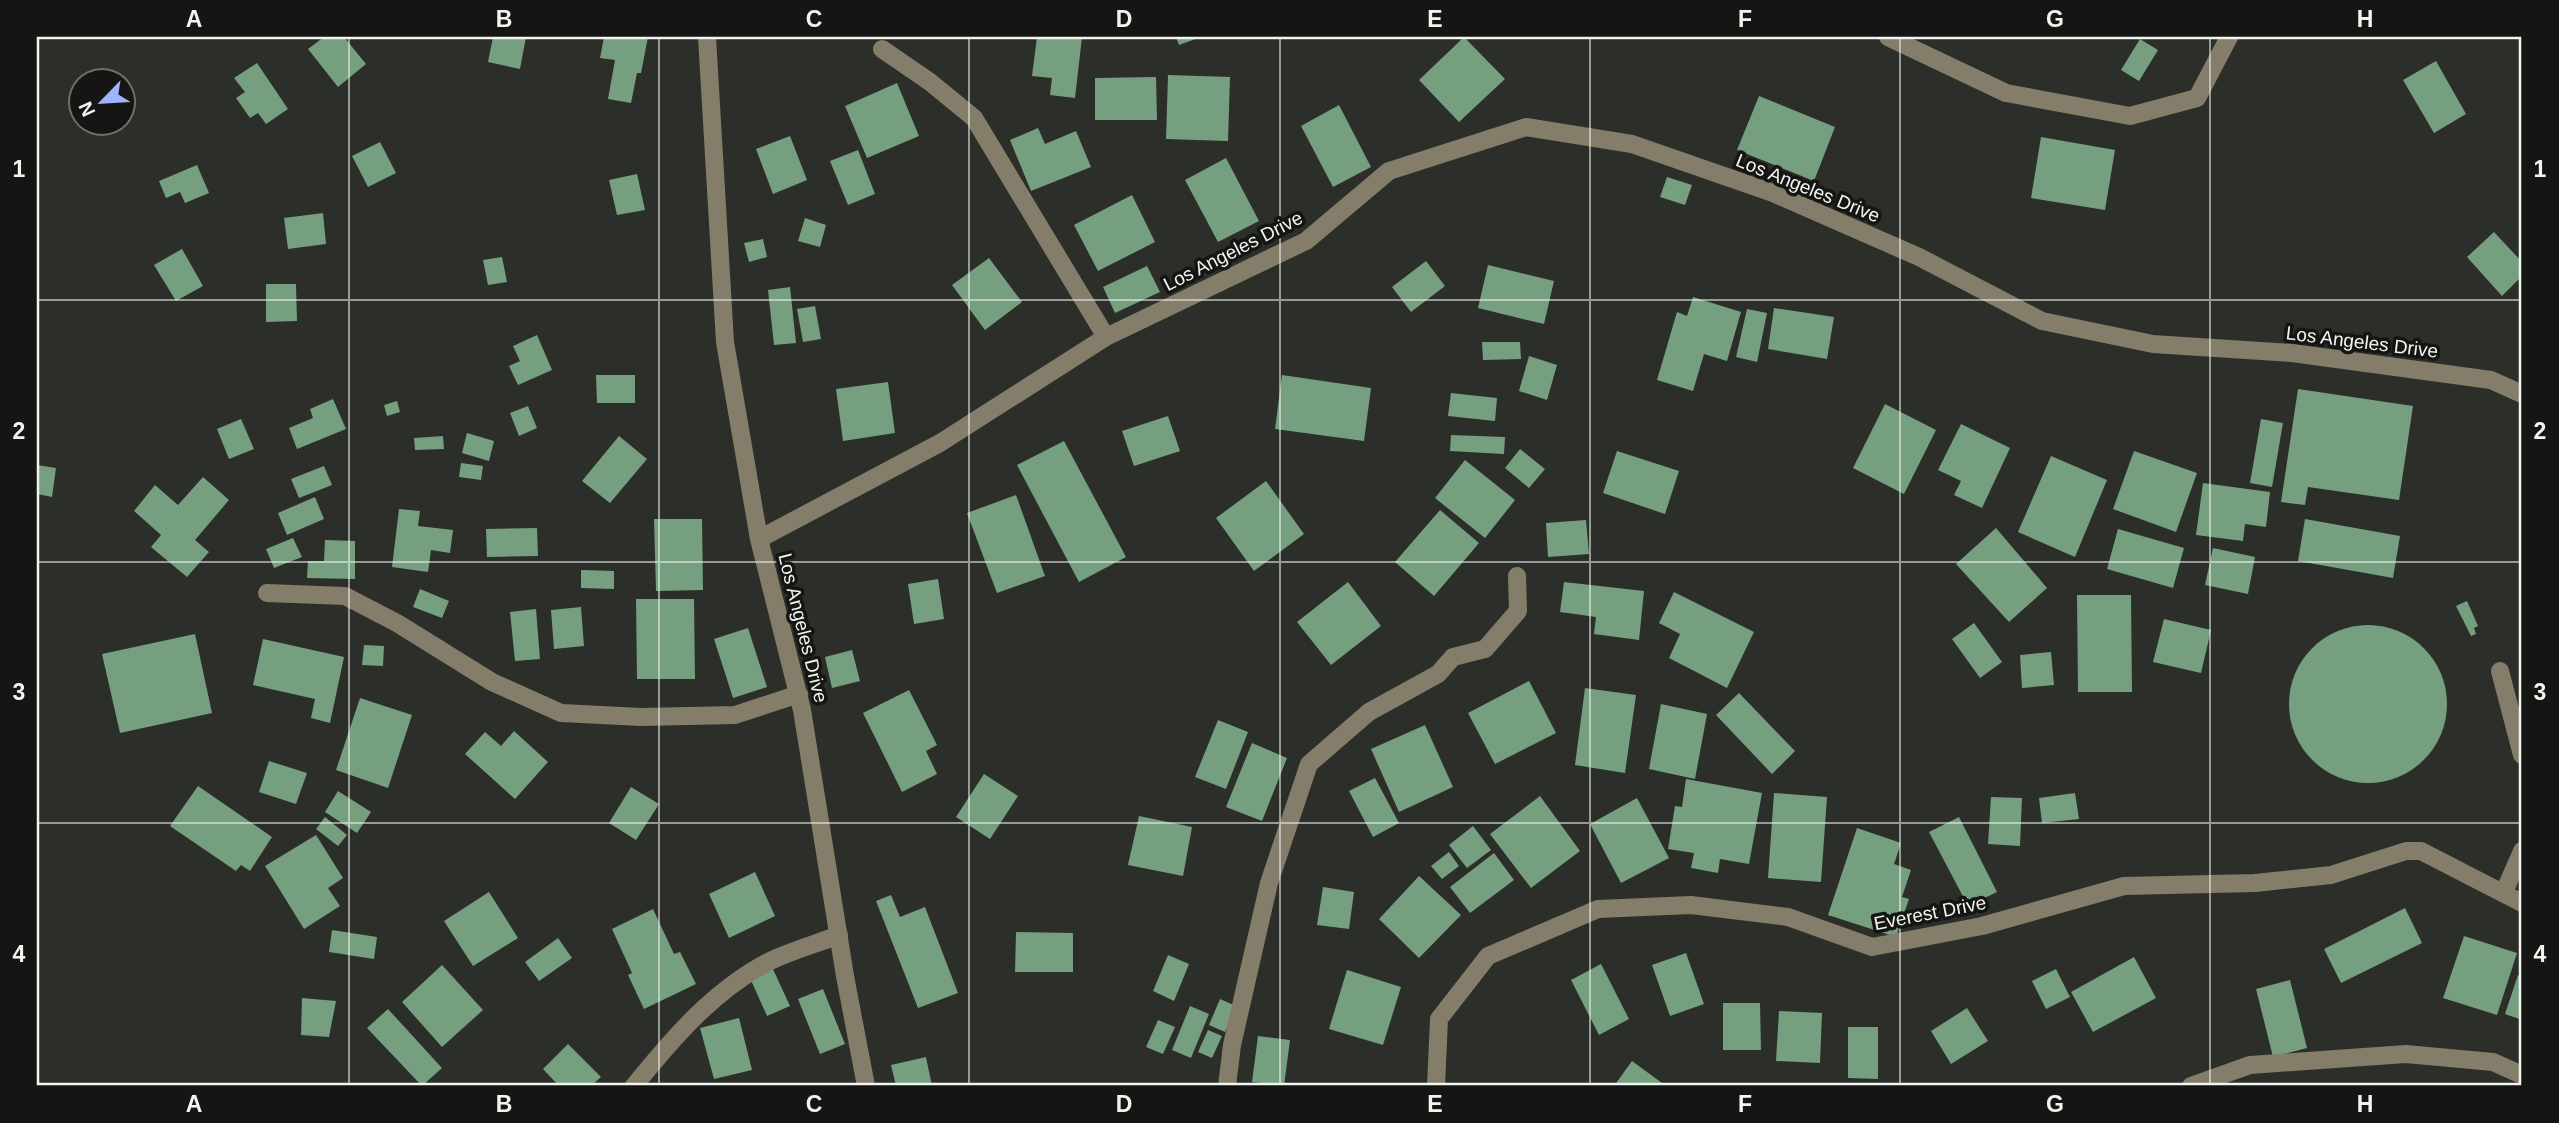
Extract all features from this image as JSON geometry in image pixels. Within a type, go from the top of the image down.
[{"type":"street","points":[[707,37],[725,342],[759,539]]},
{"type":"street","points":[[1888,37],[2006,93],[2130,116],[2197,98],[2229,37]]},
{"type":"street","points":[[882,49],[930,82],[974,118],[1106,337]]},
{"type":"street","name":"Los Angeles Drive","points":[[866,1086],[799,694],[759,539],[940,443],[1106,337],[1306,242],[1389,171],[1526,127],[1632,144],[1773,193],[1919,257],[2042,321],[2153,344],[2292,353],[2491,380],[2522,394]]},
{"type":"street","points":[[1227,1086],[1232,1045],[1269,883],[1310,764],[1369,712],[1438,674],[1454,657],[1485,649],[1518,611],[1517,576]]},
{"type":"street","points":[[267,593],[345,596],[397,623],[492,682],[561,713],[641,717],[735,715],[799,694]]},
{"type":"street","points":[[2500,671],[2522,755]]},
{"type":"street","name":"Everest Drive","points":[[1436,1086],[1439,1018],[1488,956],[1598,909],[1691,905],[1788,917],[1872,947],[1982,926],[2124,886],[2255,883],[2331,875],[2406,851],[2421,851],[2522,903]]},
{"type":"street","points":[[2504,892],[2522,852]]},
{"type":"street","points":[[634,1086],[701,1010],[733,984],[770,961],[839,935]]},
{"type":"street","points":[[2191,1086],[2250,1065],[2406,1054],[2493,1062],[2522,1075]]},
{"type":"building","points":[[324,37],[344,37],[366,64],[338,87],[308,49]]},
{"type":"building","points":[[493,37],[526,37],[520,69],[488,62]]},
{"type":"building","points":[[604,37],[648,37],[641,73],[637,73],[631,103],[608,99],[615,60],[600,58]]},
{"type":"building","points":[[1037,37],[1082,37],[1075,98],[1050,95],[1052,78],[1032,76]]},
{"type":"building","points":[[1176,37],[1201,37],[1179,45]]},
{"type":"building","points":[[1464,37],[1505,79],[1459,122],[1419,80]]},
{"type":"building","points":[[2140,39],[2158,50],[2139,81],[2121,70]]},
{"type":"building","points":[[2436,61],[2466,114],[2434,133],[2403,80]]},
{"type":"building","points":[[257,63],[288,109],[266,124],[258,113],[250,118],[236,98],[245,92],[234,78]]},
{"type":"building","points":[[1168,75],[1230,77],[1228,141],[1166,139]]},
{"type":"building","points":[[1156,77],[1157,120],[1095,120],[1095,78]]},
{"type":"building","points":[[897,83],[919,136],[867,158],[845,106]]},
{"type":"building","points":[[1759,96],[1835,127],[1814,181],[1737,150]]},
{"type":"building","points":[[1339,105],[1371,167],[1333,187],[1301,126]]},
{"type":"building","points":[[1038,128],[1045,144],[1076,131],[1091,167],[1031,191],[1010,140]]},
{"type":"building","points":[[790,136],[807,180],[773,194],[756,149]]},
{"type":"building","points":[[2041,137],[2115,150],[2105,210],[2031,198]]},
{"type":"building","points":[[380,142],[396,173],[368,187],[352,156]]},
{"type":"building","points":[[858,150],[875,194],[848,205],[830,161]]},
{"type":"building","points":[[1226,158],[1259,221],[1218,242],[1185,180]]},
{"type":"building","points":[[197,165],[209,193],[185,203],[180,192],[166,198],[159,181]]},
{"type":"building","points":[[637,174],[645,210],[617,215],[609,180]]},
{"type":"building","points":[[1667,177],[1692,185],[1685,205],[1660,197]]},
{"type":"building","points":[[1132,195],[1155,242],[1098,271],[1074,225]]},
{"type":"building","points":[[323,213],[326,244],[288,249],[284,218]]},
{"type":"building","points":[[805,218],[826,225],[820,247],[798,241]]},
{"type":"building","points":[[2494,232],[2522,262],[2522,276],[2502,296],[2467,257]]},
{"type":"building","points":[[763,239],[767,257],[749,262],[744,243]]},
{"type":"building","points":[[182,249],[203,286],[176,301],[154,265]]},
{"type":"building","points":[[502,257],[507,282],[488,285],[483,260]]},
{"type":"building","points":[[989,258],[1022,302],[985,330],[952,285]]},
{"type":"building","points":[[1426,261],[1445,286],[1411,312],[1392,287]]},
{"type":"building","points":[[1488,265],[1554,281],[1544,324],[1478,308]]},
{"type":"building","points":[[1147,266],[1160,292],[1115,313],[1103,287]]},
{"type":"building","points":[[266,284],[296,284],[297,321],[266,322]]},
{"type":"building","points":[[790,287],[796,343],[774,345],[768,290]]},
{"type":"building","points":[[1693,297],[1741,312],[1727,361],[1704,354],[1693,391],[1657,380],[1677,312],[1687,316]]},
{"type":"building","points":[[815,306],[821,339],[803,342],[797,309]]},
{"type":"building","points":[[1774,308],[1834,317],[1827,359],[1768,349]]},
{"type":"building","points":[[1747,309],[1767,313],[1757,362],[1736,357]]},
{"type":"building","points":[[537,335],[552,370],[518,385],[509,366],[520,361],[513,346]]},
{"type":"building","points":[[1482,342],[1520,342],[1521,359],[1483,360]]},
{"type":"building","points":[[1529,356],[1557,365],[1547,400],[1519,391]]},
{"type":"building","points":[[596,375],[635,375],[635,403],[597,403]]},
{"type":"building","points":[[1282,375],[1371,388],[1364,441],[1275,429]]},
{"type":"building","points":[[888,382],[895,433],[843,441],[836,389]]},
{"type":"building","points":[[2298,389],[2413,406],[2399,500],[2308,487],[2305,505],[2281,502]]},
{"type":"building","points":[[1451,393],[1497,398],[1495,421],[1448,416]]},
{"type":"building","points":[[333,399],[346,429],[297,449],[289,428],[313,418],[310,409]]},
{"type":"building","points":[[397,401],[400,412],[387,416],[384,405]]},
{"type":"building","points":[[1885,404],[1936,430],[1904,494],[1853,468]]},
{"type":"building","points":[[528,406],[537,428],[519,436],[510,413]]},
{"type":"building","points":[[1168,416],[1180,451],[1134,466],[1122,431]]},
{"type":"building","points":[[241,419],[254,449],[229,459],[217,429]]},
{"type":"building","points":[[2261,419],[2283,423],[2272,487],[2250,483]]},
{"type":"building","points":[[1961,424],[2010,448],[1982,508],[1954,495],[1961,481],[1938,470]]},
{"type":"building","points":[[467,433],[494,441],[489,461],[462,453]]},
{"type":"building","points":[[1451,435],[1505,437],[1504,454],[1450,451]]},
{"type":"building","points":[[443,436],[444,449],[415,450],[414,438]]},
{"type":"building","points":[[619,436],[647,459],[610,503],[582,481]]},
{"type":"building","points":[[1064,441],[1126,557],[1079,582],[1017,465]]},
{"type":"building","points":[[1520,449],[1545,469],[1529,488],[1505,468]]},
{"type":"building","points":[[1617,451],[1679,471],[1665,514],[1603,493]]},
{"type":"building","points":[[2134,451],[2197,473],[2176,532],[2113,509]]},
{"type":"building","points":[[2051,456],[2107,480],[2075,557],[2018,532]]},
{"type":"building","points":[[1465,460],[1515,500],[1485,538],[1435,498]]},
{"type":"building","points":[[461,463],[483,466],[481,480],[459,477]]},
{"type":"building","points":[[37,465],[56,468],[52,497],[37,494]]},
{"type":"building","points":[[324,466],[332,485],[299,498],[291,479]]},
{"type":"building","points":[[203,477],[229,500],[195,540],[209,552],[187,577],[151,547],[161,535],[134,511],[155,485],[178,505]]},
{"type":"building","points":[[1266,481],[1304,534],[1254,571],[1216,518]]},
{"type":"building","points":[[2203,483],[2270,492],[2266,527],[2245,524],[2243,541],[2196,535]]},
{"type":"building","points":[[1016,495],[1045,576],[997,593],[967,513]]},
{"type":"building","points":[[315,497],[324,519],[287,535],[278,513]]},
{"type":"building","points":[[399,509],[420,511],[418,526],[453,530],[450,553],[431,550],[428,572],[392,567]]},
{"type":"building","points":[[1440,510],[1479,543],[1434,596],[1395,562]]},
{"type":"building","points":[[654,519],[702,519],[703,590],[656,591]]},
{"type":"building","points":[[2305,519],[2400,536],[2393,578],[2298,561]]},
{"type":"building","points":[[1586,520],[1589,554],[1548,557],[1546,523]]},
{"type":"building","points":[[537,528],[538,556],[487,557],[486,529]]},
{"type":"building","points":[[1996,528],[2047,588],[2009,622],[1956,564]]},
{"type":"building","points":[[2118,529],[2184,548],[2173,588],[2107,569]]},
{"type":"building","points":[[293,538],[302,557],[274,568],[266,549]]},
{"type":"building","points":[[325,540],[355,541],[355,579],[307,578],[308,561],[324,561]]},
{"type":"building","points":[[2213,548],[2255,557],[2248,594],[2205,585]]},
{"type":"building","points":[[581,570],[614,571],[614,589],[581,588]]},
{"type":"building","points":[[938,579],[944,619],[914,624],[908,584]]},
{"type":"building","points":[[1348,582],[1381,626],[1331,665],[1297,622]]},
{"type":"building","points":[[1564,582],[1644,591],[1639,640],[1594,634],[1596,617],[1560,612]]},
{"type":"building","points":[[420,589],[449,601],[442,618],[413,607]]},
{"type":"building","points":[[1674,592],[1754,632],[1727,688],[1669,658],[1680,634],[1659,623]]},
{"type":"building","points":[[2077,595],[2131,595],[2132,692],[2078,692]]},
{"type":"building","points":[[636,599],[694,599],[695,679],[637,679]]},
{"type":"building","points":[[2467,601],[2478,626],[2474,628],[2476,634],[2471,636],[2456,606]]},
{"type":"building","points":[[581,607],[584,646],[554,649],[551,610]]},
{"type":"building","points":[[536,609],[540,659],[515,661],[510,612]]},
{"type":"building","points":[[2164,619],[2211,630],[2201,673],[2153,662]]},
{"type":"building","points":[[1974,623],[2002,662],[1980,678],[1952,639]]},
{"type":"building","points":[[2368,625],[2398,631],[2424,648],[2441,674],[2447,704],[2441,734],[2424,760],[2398,777],[2368,783],[2338,777],[2312,760],[2295,734],[2289,704],[2295,674],[2312,648],[2338,631]]},
{"type":"building","points":[[748,628],[767,687],[733,698],[714,639]]},
{"type":"building","points":[[195,634],[212,713],[120,733],[102,654]]},
{"type":"building","points":[[263,639],[344,657],[330,723],[311,718],[315,699],[253,685]]},
{"type":"building","points":[[364,645],[384,646],[383,666],[362,665]]},
{"type":"building","points":[[852,650],[860,681],[832,688],[825,657]]},
{"type":"building","points":[[2051,652],[2054,685],[2022,688],[2020,655]]},
{"type":"building","points":[[1529,681],[1556,733],[1495,764],[1468,713]]},
{"type":"building","points":[[1585,688],[1636,695],[1625,773],[1575,765]]},
{"type":"building","points":[[909,690],[937,745],[926,751],[937,774],[902,792],[863,713]]},
{"type":"building","points":[[1739,693],[1795,751],[1772,774],[1716,715]]},
{"type":"building","points":[[360,698],[412,715],[388,788],[336,770]]},
{"type":"building","points":[[1661,704],[1707,714],[1695,779],[1649,769]]},
{"type":"building","points":[[1218,720],[1248,732],[1226,789],[1195,777]]},
{"type":"building","points":[[1425,725],[1453,787],[1399,812],[1371,749]]},
{"type":"building","points":[[514,731],[548,762],[515,799],[465,754],[485,732],[501,746]]},
{"type":"building","points":[[1252,743],[1287,758],[1262,821],[1226,807]]},
{"type":"building","points":[[269,761],[307,773],[296,804],[259,792]]},
{"type":"building","points":[[984,774],[1018,796],[990,839],[956,817]]},
{"type":"building","points":[[1375,778],[1399,823],[1373,837],[1349,791]]},
{"type":"building","points":[[1686,779],[1762,793],[1749,864],[1720,859],[1718,873],[1691,868],[1694,853],[1668,849],[1675,806],[1682,807]]},
{"type":"building","points":[[198,786],[272,837],[250,871],[241,865],[236,871],[170,826]]},
{"type":"building","points":[[631,787],[659,804],[636,840],[609,823]]},
{"type":"building","points":[[338,791],[371,812],[357,833],[325,812]]},
{"type":"building","points":[[1774,793],[1827,797],[1821,882],[1768,878]]},
{"type":"building","points":[[2075,793],[2079,819],[2042,823],[2039,798]]},
{"type":"building","points":[[1540,796],[1580,851],[1531,888],[1490,834]]},
{"type":"building","points":[[1991,797],[2022,798],[2020,846],[1988,844]]},
{"type":"building","points":[[1637,798],[1669,858],[1621,883],[1590,824]]},
{"type":"building","points":[[1139,816],[1192,827],[1183,876],[1128,865]]},
{"type":"building","points":[[325,817],[347,835],[338,846],[316,829]]},
{"type":"building","points":[[1959,817],[1997,892],[1968,906],[1929,832]]},
{"type":"building","points":[[1473,826],[1491,850],[1467,868],[1449,845]]},
{"type":"building","points":[[1857,828],[1901,843],[1894,864],[1911,870],[1902,897],[1909,899],[1896,937],[1828,915]]},
{"type":"building","points":[[316,835],[343,878],[328,888],[340,906],[304,929],[265,866]]},
{"type":"building","points":[[1449,852],[1459,866],[1442,879],[1431,866]]},
{"type":"building","points":[[1494,853],[1514,880],[1470,913],[1450,887]]},
{"type":"building","points":[[755,872],[775,916],[729,938],[709,894]]},
{"type":"building","points":[[1419,876],[1461,915],[1419,958],[1379,919]]},
{"type":"building","points":[[1323,887],[1354,892],[1349,929],[1317,925]]},
{"type":"building","points":[[489,892],[518,938],[473,966],[444,921]]},
{"type":"building","points":[[891,895],[900,917],[925,907],[958,993],[918,1008],[876,901]]},
{"type":"building","points":[[2405,908],[2422,943],[2341,983],[2324,949]]},
{"type":"building","points":[[653,909],[674,954],[680,952],[696,984],[644,1009],[628,975],[632,973],[612,929]]},
{"type":"building","points":[[332,930],[377,937],[374,959],[329,952]]},
{"type":"building","points":[[1016,932],[1073,933],[1073,972],[1015,972]]},
{"type":"building","points":[[2464,936],[2517,953],[2497,1015],[2443,998]]},
{"type":"building","points":[[558,938],[572,958],[539,981],[525,962]]},
{"type":"building","points":[[1686,953],[1704,1004],[1670,1016],[1652,965]]},
{"type":"building","points":[[1168,955],[1189,964],[1174,1001],[1153,991]]},
{"type":"building","points":[[2134,957],[2156,998],[2093,1032],[2071,992]]},
{"type":"building","points":[[1601,964],[1629,1019],[1599,1035],[1571,980]]},
{"type":"building","points":[[442,965],[483,1010],[442,1047],[402,1002]]},
{"type":"building","points":[[772,967],[790,1006],[767,1016],[750,978]]},
{"type":"building","points":[[2056,969],[2070,997],[2046,1009],[2032,981]]},
{"type":"building","points":[[1347,970],[1401,987],[1383,1045],[1329,1029]]},
{"type":"building","points":[[2518,975],[2522,976],[2522,1020],[2505,1014]]},
{"type":"building","points":[[2290,980],[2307,1048],[2273,1057],[2256,989]]},
{"type":"building","points":[[823,989],[845,1044],[820,1054],[798,999]]},
{"type":"building","points":[[302,998],[336,1001],[329,1037],[301,1035]]},
{"type":"building","points":[[1220,999],[1236,1006],[1225,1032],[1209,1025]]},
{"type":"building","points":[[1723,1003],[1760,1003],[1761,1050],[1723,1050]]},
{"type":"building","points":[[1190,1006],[1209,1014],[1191,1058],[1172,1050]]},
{"type":"building","points":[[1967,1008],[1988,1041],[1951,1064],[1931,1031]]},
{"type":"building","points":[[388,1009],[442,1068],[422,1086],[367,1028]]},
{"type":"building","points":[[1779,1011],[1822,1013],[1820,1063],[1776,1061]]},
{"type":"building","points":[[739,1018],[752,1070],[714,1079],[700,1028]]},
{"type":"building","points":[[1158,1020],[1175,1027],[1163,1054],[1146,1047]]},
{"type":"building","points":[[1848,1027],[1878,1027],[1878,1079],[1848,1078]]},
{"type":"building","points":[[1208,1030],[1222,1036],[1212,1058],[1198,1052]]},
{"type":"building","points":[[1258,1036],[1290,1040],[1284,1086],[1252,1082]]},
{"type":"building","points":[[568,1044],[601,1077],[591,1086],[559,1086],[543,1069]]},
{"type":"building","points":[[926,1057],[932,1086],[896,1086],[891,1065]]},
{"type":"building","points":[[1632,1061],[1662,1083],[1659,1086],[1614,1086]]}]
